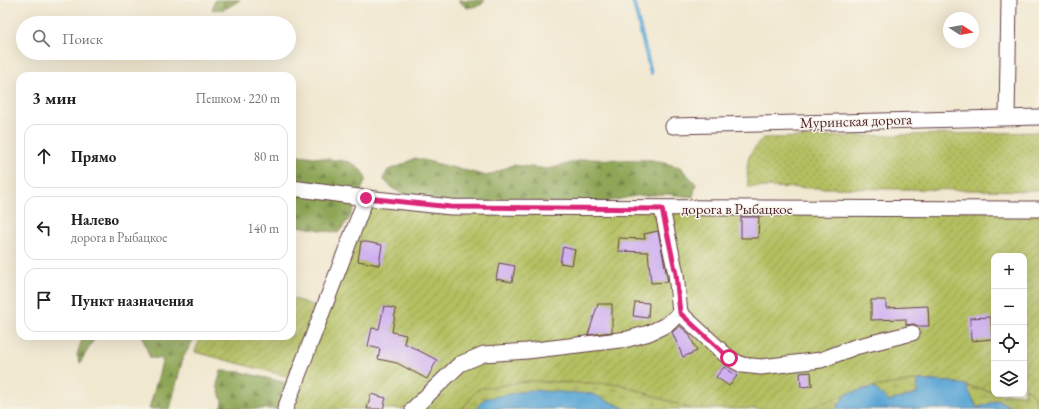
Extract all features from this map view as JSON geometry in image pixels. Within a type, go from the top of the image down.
[{"type":"street","points":[[1008,117],[1009,0]]},
{"type":"street","name":"Муринская дорога","points":[[673,126],[1039,116]]},
{"type":"street","name":"дорога в Рыбацкое","points":[[296,189],[451,207],[662,209],[1039,209]]},
{"type":"street","points":[[285,409],[366,198]]},
{"type":"street","points":[[662,209],[676,274],[680,313],[729,358],[742,365],[761,367],[821,360],[855,348],[912,333]]},
{"type":"street","points":[[413,409],[460,364],[484,354],[527,351],[628,339],[649,333],[668,324],[680,313]]},
{"type":"green space","points":[[215,0],[240,0],[225,9],[212,10]]},
{"type":"green space","points":[[458,0],[485,0],[481,5],[467,8]]},
{"type":"green space","points":[[1039,132],[1039,191],[748,187],[748,161],[752,151],[763,138]]},
{"type":"green space","points":[[296,155],[350,162],[362,171],[366,179],[349,219],[338,233],[296,226]]},
{"type":"green space","points":[[415,158],[487,176],[513,165],[549,169],[585,159],[652,160],[680,167],[696,184],[693,197],[667,194],[635,196],[606,202],[452,203],[405,195],[392,188],[383,179],[388,170],[400,166]]},
{"type":"green space","points":[[371,203],[1039,212],[1039,409],[1033,394],[1027,389],[1027,253],[991,253],[991,391],[951,382],[918,380],[873,387],[846,394],[807,409],[691,409],[620,384],[528,381],[478,389],[462,409],[289,409],[301,380],[195,352],[200,340],[296,340],[296,299],[326,310]]},
{"type":"green space","points":[[82,340],[94,340],[80,363],[77,355]]},
{"type":"green space","points":[[143,340],[193,340],[183,358],[170,409],[149,409],[163,359],[150,358]]},
{"type":"green space","points":[[221,371],[241,372],[287,383],[277,409],[220,409],[223,404],[217,385]]},
{"type":"green space","points":[[918,380],[917,394],[889,401],[873,387]]},
{"type":"green space","points":[[528,381],[620,384],[691,409],[626,409],[592,394],[484,399],[476,409],[462,409],[478,389]]},
{"type":"green space","points":[[966,386],[991,391],[991,397],[1027,397],[1027,389],[1033,394],[1038,409],[1015,409],[998,400],[977,408]]},
{"type":"green space","points":[[846,394],[836,409],[807,409]]},
{"type":"water","points":[[918,380],[951,382],[966,385],[977,408],[998,400],[1015,409],[836,409],[846,394],[873,387],[889,401],[917,394]]},
{"type":"water","points":[[530,390],[592,394],[626,409],[476,409],[484,399]]},
{"type":"building","points":[[741,217],[759,217],[758,238],[741,238]]},
{"type":"building","points":[[658,231],[668,282],[651,283],[648,252],[618,251],[619,238],[645,239],[644,234]]},
{"type":"building","points":[[361,241],[382,245],[379,265],[358,261]]},
{"type":"building","points":[[563,247],[575,250],[572,265],[560,263]]},
{"type":"building","points":[[499,263],[515,266],[512,282],[496,279]]},
{"type":"building","points":[[871,300],[886,300],[886,308],[928,306],[929,326],[918,326],[914,324],[906,325],[906,319],[871,320]]},
{"type":"building","points":[[635,302],[649,303],[648,318],[633,316]]},
{"type":"building","points":[[598,304],[612,304],[612,332],[588,335]]},
{"type":"building","points":[[384,306],[396,309],[392,332],[406,335],[404,343],[437,360],[427,379],[397,363],[378,359],[380,349],[368,346],[372,328],[379,329]]},
{"type":"building","points":[[991,317],[991,339],[971,341],[970,318]]},
{"type":"building","points":[[680,326],[689,334],[697,351],[683,357],[672,332]]},
{"type":"building","points":[[724,367],[737,376],[729,386],[716,377]]},
{"type":"building","points":[[811,372],[812,386],[801,387],[800,373]]},
{"type":"building","points":[[371,394],[386,398],[383,409],[367,409]]},
{"type":"waterway","points":[[633,0],[651,73]]},
{"type":"route","points":[[366,198],[451,207],[662,209],[676,274],[680,313],[729,358]]}]
